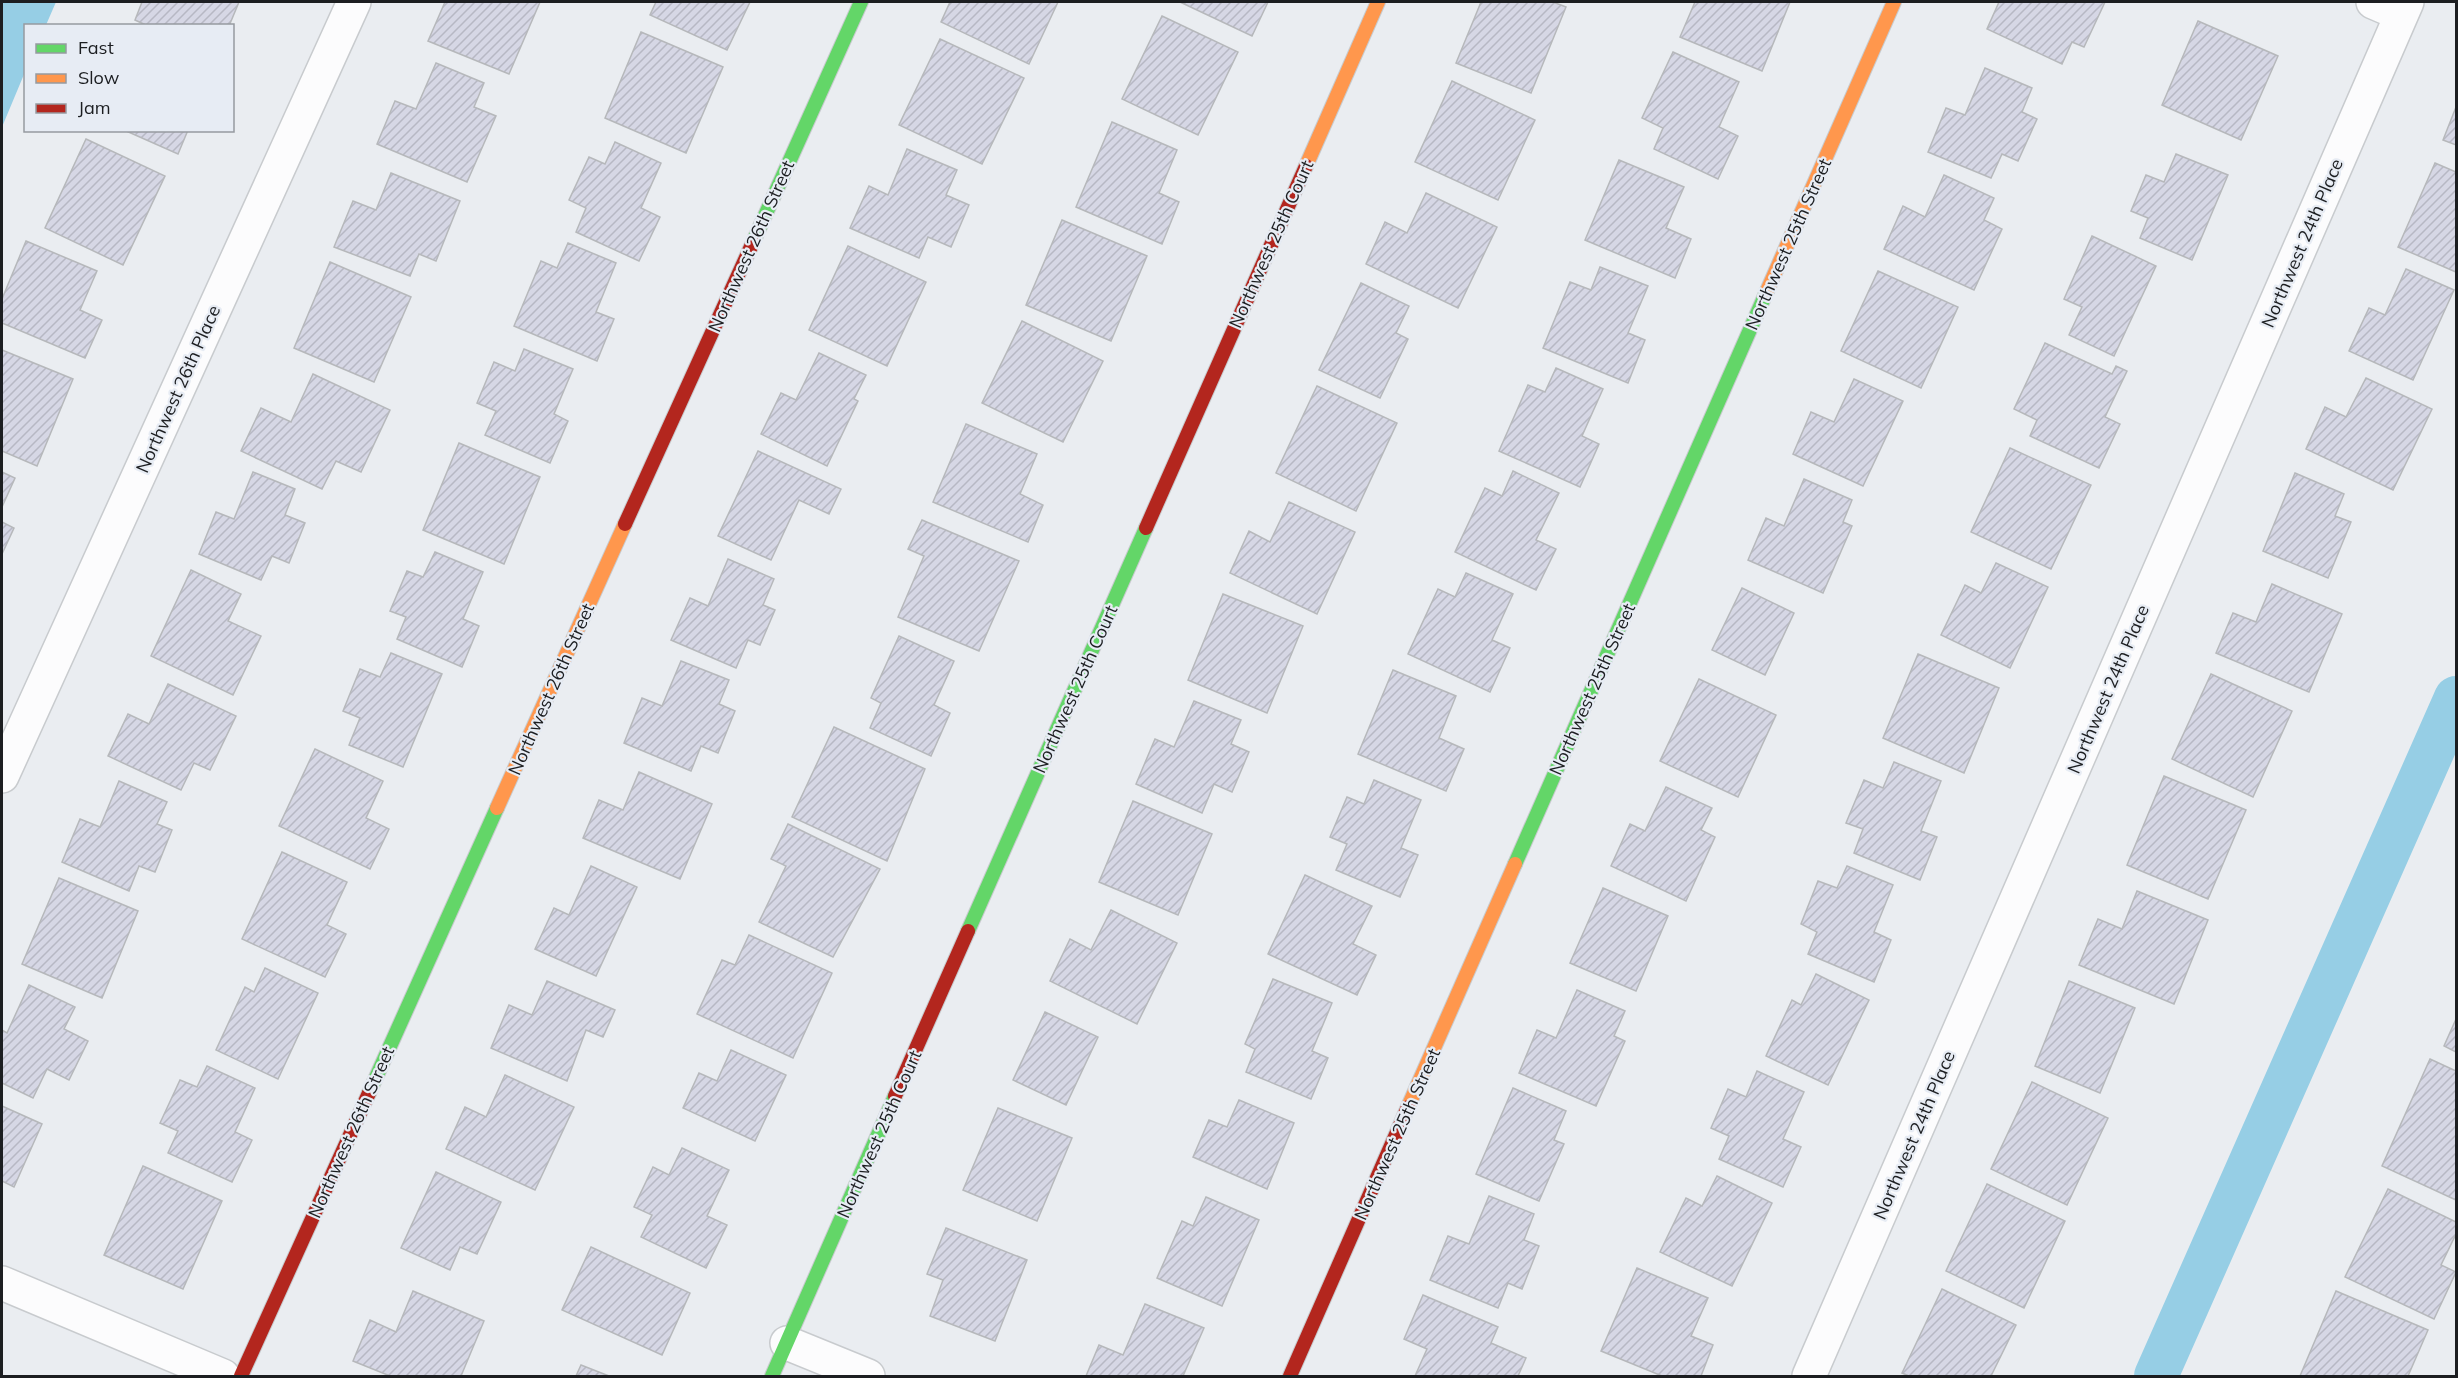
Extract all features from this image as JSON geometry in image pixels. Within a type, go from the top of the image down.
[{"type":"street","name":"Northwest 26th Place","points":[[2,776],[354,2]]},
{"type":"street","name":"Northwest 26th Street","points":[[241,1377],[861,2]]},
{"type":"street","name":"Northwest 25th Court","points":[[772,1377],[1378,2]]},
{"type":"street","name":"Northwest 25th Street","points":[[1290,1377],[1894,2]]},
{"type":"street","name":"Northwest 24th Place","points":[[1809,1377],[2394,6]]},
{"type":"street","points":[[2,1283],[223,1377]]},
{"type":"street","points":[[787,1342],[868,1377]]},
{"type":"water","points":[[2,2],[56,2],[46,24],[24,24],[24,74],[2,127]]},
{"type":"building","points":[[142,2],[239,2],[230,24],[144,24],[135,20]]},
{"type":"building","points":[[445,2],[540,2],[509,74],[428,41]]},
{"type":"building","points":[[656,2],[750,2],[727,50],[650,15]]},
{"type":"building","points":[[950,2],[1058,2],[1029,64],[941,22]]},
{"type":"building","points":[[1180,2],[1268,2],[1252,36]]},
{"type":"building","points":[[1481,2],[1553,2],[1566,7],[1531,93],[1456,63]]},
{"type":"building","points":[[1695,2],[1790,2],[1762,71],[1680,37]]},
{"type":"building","points":[[1999,2],[2105,2],[2084,47],[2072,42],[2062,64],[1987,29]]},
{"type":"building","points":[[1162,16],[1238,52],[1198,135],[1122,99]]},
{"type":"building","points":[[2198,21],[2278,56],[2241,140],[2162,105]]},
{"type":"building","points":[[641,32],[723,67],[686,153],[605,118]]},
{"type":"building","points":[[940,39],[1024,78],[982,164],[899,125]]},
{"type":"building","points":[[1673,52],[1739,82],[1719,127],[1738,136],[1718,179],[1654,149],[1663,128],[1642,118]]},
{"type":"building","points":[[436,63],[484,83],[474,107],[496,116],[467,182],[377,144],[395,101],[416,109]]},
{"type":"building","points":[[1985,68],[2032,88],[2022,112],[2037,119],[2018,161],[2002,154],[1991,178],[1928,152],[1946,108],[1965,115]]},
{"type":"building","points":[[1452,81],[1535,120],[1498,200],[1415,162]]},
{"type":"building","points":[[2456,107],[2456,145],[2443,140]]},
{"type":"building","points":[[1112,122],[1177,150],[1159,193],[1179,202],[1162,244],[1076,207]]},
{"type":"building","points":[[128,132],[187,132],[178,154]]},
{"type":"building","points":[[86,139],[165,176],[123,265],[45,228]]},
{"type":"building","points":[[615,142],[661,163],[641,208],[660,217],[639,261],[576,232],[586,208],[569,200],[589,157],[605,164]]},
{"type":"building","points":[[907,149],[957,170],[946,195],[969,205],[951,247],[928,237],[919,258],[850,228],[869,186],[888,195]]},
{"type":"building","points":[[2176,154],[2228,175],[2192,260],[2140,238],[2148,218],[2131,211],[2146,175],[2164,182]]},
{"type":"building","points":[[1619,160],[1684,187],[1666,228],[1691,239],[1675,278],[1585,240]]},
{"type":"building","points":[[2435,163],[2456,172],[2456,272],[2398,247]]},
{"type":"building","points":[[391,173],[460,201],[436,261],[419,254],[410,276],[334,247],[353,201],[376,210]]},
{"type":"building","points":[[1944,175],[1994,198],[1984,220],[2002,229],[1974,290],[1884,249],[1903,206],[1925,217]]},
{"type":"building","points":[[1426,193],[1497,227],[1458,308],[1366,264],[1385,222],[1407,233]]},
{"type":"building","points":[[1062,220],[1147,256],[1111,341],[1026,305]]},
{"type":"building","points":[[2092,236],[2156,266],[2114,356],[2069,335],[2082,307],[2064,299]]},
{"type":"building","points":[[26,241],[97,271],[80,310],[102,320],[85,358],[2,323],[2,299]]},
{"type":"building","points":[[568,243],[616,263],[596,312],[614,319],[597,361],[514,326],[541,261],[557,268]]},
{"type":"building","points":[[848,246],[926,282],[887,366],[809,330]]},
{"type":"building","points":[[330,262],[411,297],[374,382],[294,348]]},
{"type":"building","points":[[1600,267],[1648,286],[1628,333],[1645,340],[1628,383],[1543,348],[1570,282],[1591,290]]},
{"type":"building","points":[[2406,269],[2454,290],[2413,380],[2349,351],[2369,308],[2385,315]]},
{"type":"building","points":[[1878,271],[1958,307],[1921,388],[1841,351]]},
{"type":"building","points":[[1361,283],[1409,306],[1396,333],[1408,339],[1380,398],[1319,370]]},
{"type":"building","points":[[1022,321],[1103,361],[1063,442],[982,403]]},
{"type":"building","points":[[2045,343],[2112,374],[2116,366],[2127,371],[2105,417],[2120,424],[2099,468],[2030,436],[2037,420],[2014,409]]},
{"type":"building","points":[[524,349],[573,369],[554,414],[568,421],[550,463],[485,435],[496,411],[477,403],[494,362],[515,371]]},
{"type":"building","points":[[2,350],[73,379],[37,466],[2,451]]},
{"type":"building","points":[[819,353],[866,375],[854,399],[858,401],[827,466],[761,434],[781,393],[796,400]]},
{"type":"building","points":[[1556,368],[1603,389],[1582,436],[1599,444],[1580,487],[1499,451],[1528,385],[1545,392]]},
{"type":"building","points":[[313,374],[390,410],[361,472],[336,461],[322,489],[241,451],[261,408],[291,422]]},
{"type":"building","points":[[2366,378],[2432,409],[2393,490],[2306,449],[2325,407],[2346,417]]},
{"type":"building","points":[[1854,379],[1903,401],[1863,486],[1793,454],[1811,412],[1834,422]]},
{"type":"building","points":[[1317,386],[1397,423],[1356,511],[1276,473]]},
{"type":"building","points":[[966,424],[1037,454],[1020,494],[1043,505],[1028,542],[933,502]]},
{"type":"building","points":[[459,443],[540,477],[504,564],[423,530]]},
{"type":"building","points":[[2010,448],[2091,485],[2051,569],[1971,532]]},
{"type":"building","points":[[758,451],[841,489],[829,514],[799,500],[771,560],[718,536]]},
{"type":"building","points":[[1513,471],[1559,493],[1536,540],[1556,549],[1536,590],[1455,552],[1485,488],[1502,496]]},
{"type":"building","points":[[2,472],[15,478],[2,507]]},
{"type":"building","points":[[253,472],[295,489],[285,515],[305,523],[289,563],[272,556],[261,580],[199,554],[216,512],[234,519]]},
{"type":"building","points":[[2295,473],[2344,494],[2335,516],[2351,522],[2328,578],[2263,551]]},
{"type":"building","points":[[1804,479],[1852,500],[1843,522],[1852,526],[1823,593],[1748,560],[1766,518],[1784,526]]},
{"type":"building","points":[[1289,502],[1355,532],[1317,614],[1230,573],[1249,531],[1270,542]]},
{"type":"building","points":[[922,520],[1019,561],[979,651],[898,617],[924,556],[908,549]]},
{"type":"building","points":[[2,522],[14,528],[2,554]]},
{"type":"building","points":[[435,552],[483,572],[463,619],[479,626],[462,667],[397,639],[406,617],[390,611],[407,571],[423,577]]},
{"type":"building","points":[[728,559],[774,579],[763,605],[775,610],[760,645],[748,640],[736,668],[671,640],[690,598],[708,606]]},
{"type":"building","points":[[1996,563],[2048,587],[2010,668],[1941,635],[1965,585],[1981,593]]},
{"type":"building","points":[[191,570],[241,594],[228,621],[261,636],[233,695],[151,656]]},
{"type":"building","points":[[1466,573],[1513,594],[1492,640],[1510,648],[1490,692],[1408,654],[1438,589],[1455,597]]},
{"type":"building","points":[[2272,584],[2342,614],[2309,692],[2216,653],[2233,613],[2256,622]]},
{"type":"building","points":[[1742,588],[1794,613],[1765,675],[1712,650]]},
{"type":"building","points":[[1223,594],[1303,626],[1267,713],[1188,680]]},
{"type":"building","points":[[899,636],[954,661],[934,705],[950,713],[931,756],[870,728],[881,703],[871,698]]},
{"type":"building","points":[[391,653],[442,674],[403,767],[349,745],[360,718],[343,711],[360,669],[380,677]]},
{"type":"building","points":[[1918,654],[1999,688],[1964,773],[1883,738]]},
{"type":"building","points":[[681,661],[729,680],[719,704],[735,711],[718,753],[701,746],[691,771],[624,743],[642,698],[662,706]]},
{"type":"building","points":[[1393,670],[1456,696],[1439,738],[1464,749],[1446,791],[1358,754]]},
{"type":"building","points":[[2211,674],[2292,711],[2253,797],[2172,759]]},
{"type":"building","points":[[1699,679],[1776,715],[1738,797],[1660,761]]},
{"type":"building","points":[[168,684],[236,716],[210,770],[194,763],[181,790],[108,756],[128,714],[149,724]]},
{"type":"building","points":[[1194,701],[1241,720],[1231,744],[1249,752],[1232,792],[1214,784],[1202,813],[1136,784],[1155,739],[1174,747]]},
{"type":"building","points":[[834,727],[925,769],[887,861],[792,817]]},
{"type":"building","points":[[315,749],[383,781],[366,818],[389,829],[370,869],[279,826]]},
{"type":"building","points":[[1894,762],[1941,781],[1921,831],[1937,837],[1920,880],[1854,853],[1863,829],[1846,823],[1864,780],[1883,788]]},
{"type":"building","points":[[639,772],[712,804],[680,879],[583,838],[599,800],[623,810]]},
{"type":"building","points":[[2164,776],[2246,810],[2208,899],[2127,865]]},
{"type":"building","points":[[1374,780],[1421,800],[1401,848],[1418,855],[1400,897],[1336,870],[1347,844],[1330,837],[1347,797],[1364,804]]},
{"type":"building","points":[[119,781],[167,802],[157,824],[172,830],[155,872],[139,866],[129,891],[62,862],[80,819],[100,827]]},
{"type":"building","points":[[1666,787],[1712,808],[1701,830],[1715,837],[1686,901],[1611,866],[1630,824],[1645,831]]},
{"type":"building","points":[[1133,801],[1212,834],[1178,915],[1099,882]]},
{"type":"building","points":[[788,824],[880,869],[833,957],[759,922],[786,866],[771,859]]},
{"type":"building","points":[[282,852],[347,882],[327,925],[346,934],[325,977],[242,939]]},
{"type":"building","points":[[591,866],[637,887],[596,976],[535,949],[554,908],[569,915]]},
{"type":"building","points":[[1847,866],[1893,885],[1874,932],[1891,940],[1874,982],[1808,954],[1817,932],[1801,924],[1818,881],[1837,888]]},
{"type":"building","points":[[1305,875],[1372,906],[1353,944],[1376,955],[1357,995],[1268,954]]},
{"type":"building","points":[[59,878],[138,911],[102,998],[22,964]]},
{"type":"building","points":[[1603,888],[1668,916],[1636,991],[1570,963]]},
{"type":"building","points":[[2137,891],[2208,920],[2174,1004],[2079,965],[2098,919],[2122,929]]},
{"type":"building","points":[[1111,910],[1177,943],[1137,1024],[1050,981],[1070,939],[1091,950]]},
{"type":"building","points":[[749,935],[832,973],[793,1058],[697,1014],[722,960],[735,965]]},
{"type":"building","points":[[265,968],[318,993],[278,1079],[216,1050],[245,987],[254,992]]},
{"type":"building","points":[[1816,974],[1869,1000],[1828,1085],[1766,1056],[1792,1000],[1801,1005]]},
{"type":"building","points":[[1273,979],[1332,1003],[1312,1051],[1328,1058],[1311,1099],[1246,1072],[1255,1049],[1245,1044]]},
{"type":"building","points":[[547,981],[615,1010],[603,1037],[586,1030],[567,1081],[491,1048],[509,1005],[532,1015]]},
{"type":"building","points":[[2069,981],[2135,1008],[2100,1093],[2035,1066]]},
{"type":"building","points":[[29,985],[75,1007],[64,1029],[88,1041],[69,1080],[47,1069],[33,1098],[2,1083],[2,1030],[7,1033]]},
{"type":"building","points":[[1577,990],[1625,1011],[1614,1036],[1625,1041],[1596,1106],[1519,1073],[1537,1030],[1556,1038]]},
{"type":"building","points":[[1045,1012],[1098,1037],[1066,1105],[1013,1080]]},
{"type":"building","points":[[2456,1019],[2456,1052],[2444,1046]]},
{"type":"building","points":[[731,1050],[786,1075],[755,1141],[683,1108],[699,1073],[717,1081]]},
{"type":"building","points":[[2430,1059],[2456,1071],[2456,1200],[2382,1166]]},
{"type":"building","points":[[207,1066],[255,1088],[235,1132],[252,1140],[232,1182],[168,1153],[178,1131],[160,1123],[180,1080],[197,1087]]},
{"type":"building","points":[[1757,1071],[1804,1092],[1783,1139],[1801,1147],[1783,1187],[1719,1159],[1729,1136],[1711,1128],[1728,1089],[1746,1097]]},
{"type":"building","points":[[505,1075],[574,1107],[535,1190],[446,1149],[465,1107],[486,1117]]},
{"type":"building","points":[[2032,1082],[2108,1118],[2067,1205],[1991,1169]]},
{"type":"building","points":[[1513,1088],[1566,1111],[1554,1140],[1564,1144],[1539,1201],[1476,1174]]},
{"type":"building","points":[[1239,1100],[1294,1123],[1267,1189],[1193,1157],[1209,1120],[1227,1127]]},
{"type":"building","points":[[2,1106],[42,1124],[14,1187],[2,1181]]},
{"type":"building","points":[[998,1108],[1072,1138],[1037,1221],[963,1190]]},
{"type":"building","points":[[682,1148],[729,1170],[707,1216],[727,1225],[706,1268],[641,1237],[652,1215],[634,1207],[653,1167],[669,1175]]},
{"type":"building","points":[[143,1166],[222,1201],[183,1289],[104,1255]]},
{"type":"building","points":[[436,1172],[501,1202],[477,1254],[460,1247],[450,1270],[401,1248]]},
{"type":"building","points":[[1717,1176],[1772,1203],[1732,1286],[1660,1252],[1686,1198],[1702,1206]]},
{"type":"building","points":[[1987,1184],[2065,1221],[2024,1308],[1946,1271]]},
{"type":"building","points":[[2388,1189],[2456,1222],[2456,1234],[2441,1265],[2456,1272],[2434,1319],[2345,1277]]},
{"type":"building","points":[[1489,1196],[1534,1214],[1524,1240],[1539,1246],[1522,1289],[1508,1283],[1498,1308],[1430,1280],[1448,1236],[1469,1244]]},
{"type":"building","points":[[1206,1197],[1259,1220],[1222,1306],[1157,1278],[1182,1221],[1193,1226]]},
{"type":"building","points":[[946,1228],[1027,1260],[995,1341],[930,1316],[943,1280],[927,1274]]},
{"type":"building","points":[[591,1247],[690,1293],[662,1355],[562,1310]]},
{"type":"building","points":[[1637,1268],[1708,1298],[1691,1336],[1713,1345],[1701,1376],[1662,1376],[1601,1351]]},
{"type":"building","points":[[1942,1289],[2016,1325],[1991,1376],[1909,1376],[1902,1373]]},
{"type":"building","points":[[413,1291],[484,1321],[461,1376],[390,1376],[353,1361],[370,1320],[396,1332]]},
{"type":"building","points":[[2336,1291],[2428,1330],[2408,1376],[2300,1376]]},
{"type":"building","points":[[1423,1295],[1498,1327],[1491,1343],[1526,1358],[1518,1376],[1415,1376],[1427,1349],[1404,1339]]},
{"type":"building","points":[[1145,1304],[1204,1328],[1183,1376],[1086,1376],[1099,1345],[1123,1355]]},
{"type":"building","points":[[581,1365],[609,1376],[576,1376]]},
{"type":"waterway","points":[[2156,1376],[2456,698]]},
{"type":"traffic: fast","points":[[754,240],[861,2]]},
{"type":"traffic: fast","points":[[1515,864],[1767,291]]},
{"type":"traffic: fast","points":[[968,931],[1146,528]]},
{"type":"traffic: fast","points":[[369,1093],[497,808]]},
{"type":"traffic: fast","points":[[772,1376],[895,1096]]},
{"type":"traffic: slow","points":[[1306,166],[1378,2]]},
{"type":"traffic: slow","points":[[1767,291],[1894,2]]},
{"type":"traffic: slow","points":[[497,808],[625,524]]},
{"type":"traffic: slow","points":[[1408,1107],[1515,864]]},
{"type":"traffic: jam","points":[[1146,528],[1306,166]]},
{"type":"traffic: jam","points":[[625,524],[754,240]]},
{"type":"traffic: jam","points":[[895,1096],[968,931]]},
{"type":"traffic: jam","points":[[241,1376],[369,1093]]},
{"type":"traffic: jam","points":[[1290,1376],[1408,1107]]}]
